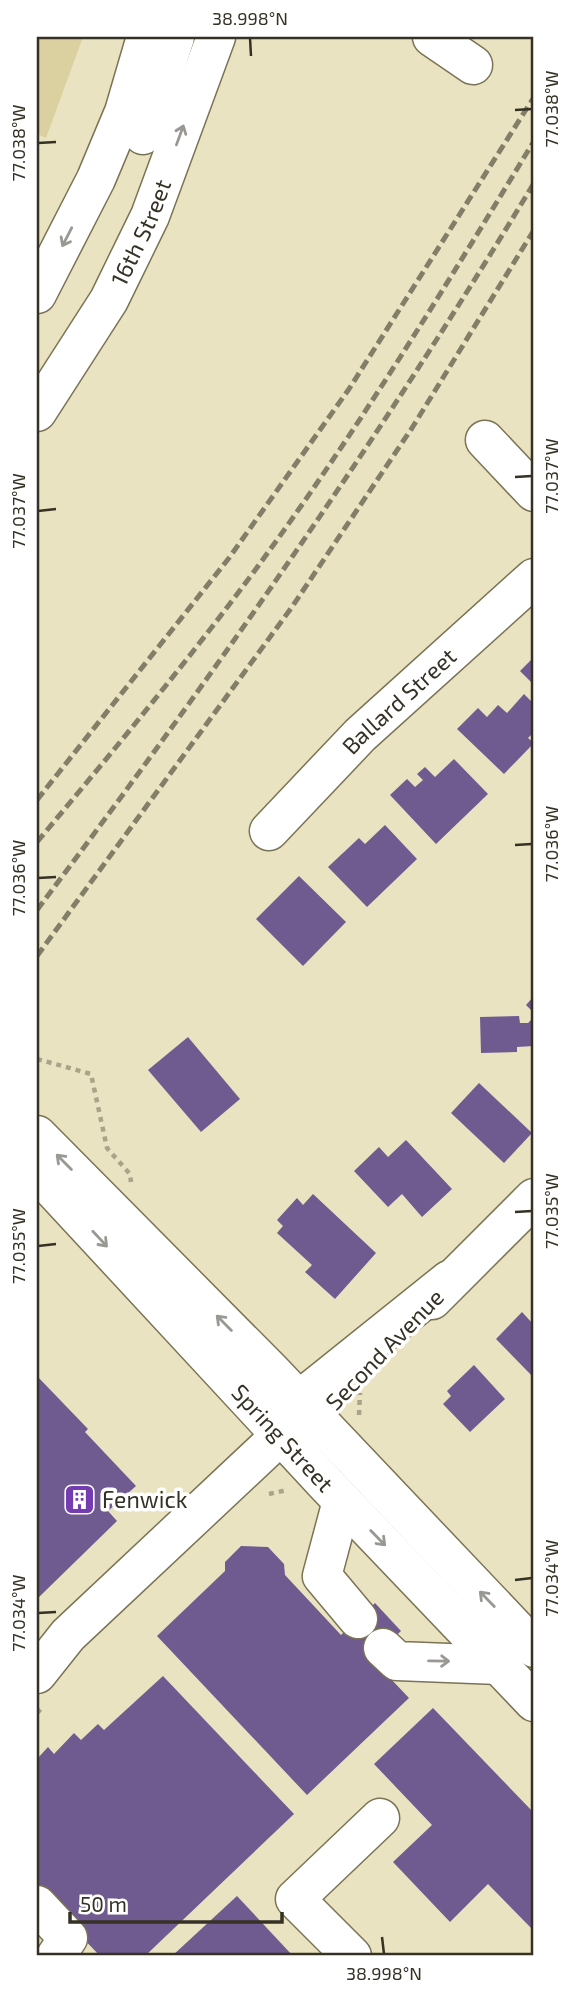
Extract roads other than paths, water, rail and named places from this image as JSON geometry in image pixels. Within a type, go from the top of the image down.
[{"type":"main road","points":[[37,294],[96,179],[124,111],[146,37]]},
{"type":"main road","points":[[96,179],[144,134],[175,37]]},
{"type":"main road","name":"16th Street","points":[[37,412],[109,300],[150,216],[216,37]]},
{"type":"main road","points":[[432,37],[473,65]]},
{"type":"main road","points":[[485,440],[534,492]]},
{"type":"main road","name":"Ballard Street","points":[[269,831],[360,735],[534,578]]},
{"type":"main road","name":"Spring Street","points":[[37,1135],[534,1648]]},
{"type":"main road","name":"Spring Street","points":[[37,1172],[342,1501],[534,1702]]},
{"type":"main road","name":"Second Avenue","points":[[37,1674],[68,1636],[307,1411],[354,1384],[449,1280],[534,1198]]},
{"type":"main road","points":[[342,1501],[322,1576],[358,1619]]},
{"type":"main road","points":[[383,1648],[397,1661],[499,1665]]},
{"type":"main road","points":[[352,1956],[295,1899],[380,1818]]},
{"type":"main road","points":[[37,1905],[68,1938],[56,1956]]},
{"type":"railway","points":[[37,800],[229,558],[349,389],[534,97]]},
{"type":"railway","points":[[37,842],[172,678],[288,524],[397,362],[534,141]]},
{"type":"railway","points":[[37,910],[168,733],[295,553],[417,370],[534,183]]},
{"type":"railway","points":[[37,956],[292,607],[412,428],[534,230]]},
{"type":"place","name":"Fenwick","points":[[79,1499]]}]
